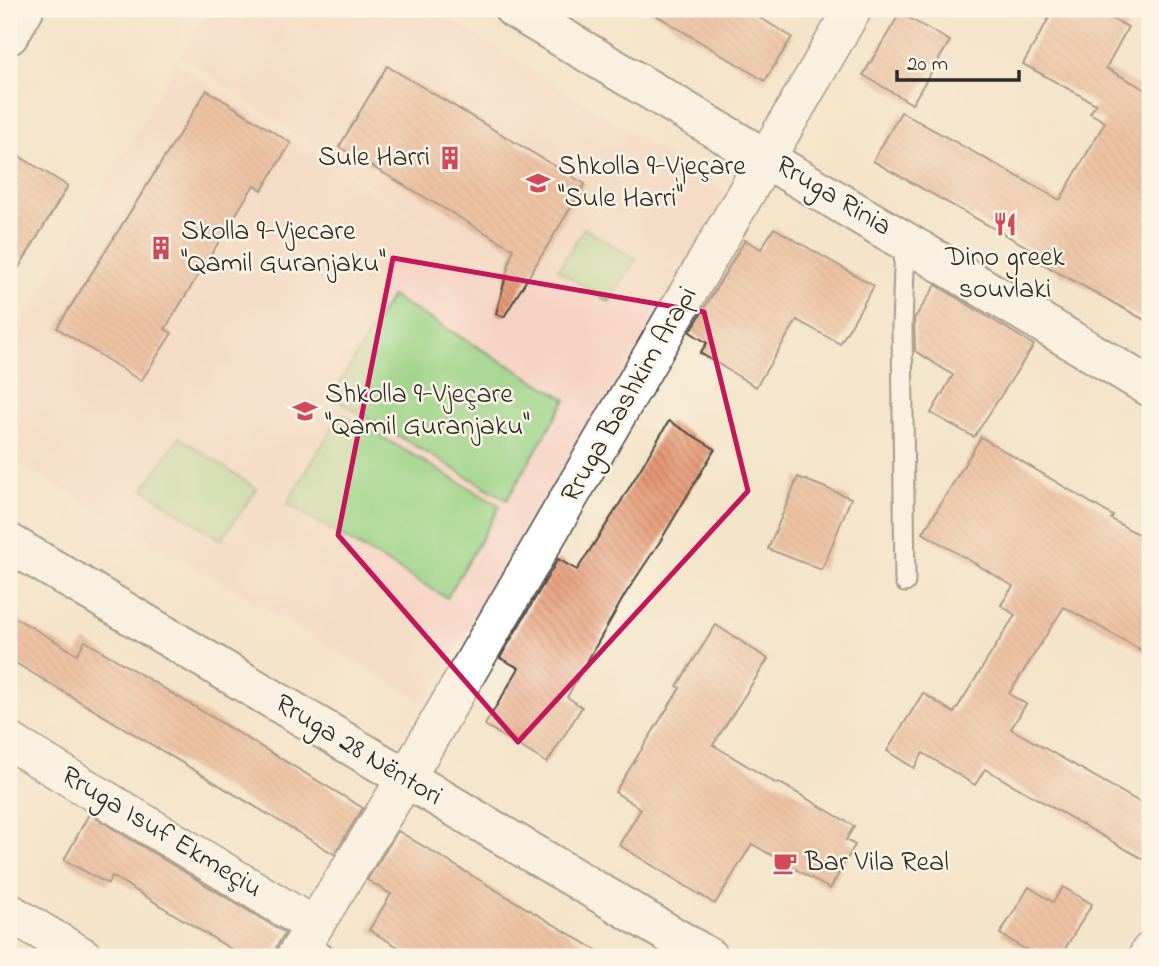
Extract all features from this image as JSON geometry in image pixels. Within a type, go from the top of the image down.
[{"type":"main road","points":[[9,36],[24,9]]},
{"type":"main road","name":"Rruga Rinia","points":[[514,9],[1150,387]]},
{"type":"main road","name":"Rruga 28 Nëntori","points":[[9,543],[405,780],[708,957]]},
{"type":"street","name":"Rruga Bashkim Arapi","points":[[310,946],[853,9]]},
{"type":"street","name":"Rruga Isuf Ekmeçiu","points":[[9,741],[310,946]]},
{"type":"street","points":[[9,912],[84,957]]},
{"type":"street","points":[[1147,957],[1150,951]]},
{"type":"lane","points":[[905,241],[902,326],[905,582]]},
{"type":"highlighted area","points":[[393,258],[704,312],[748,491],[518,742],[338,535]]},
{"type":"shaded area","name":"Shkolla 9-Vjeçare \"Qamil Guranjaku\"","points":[[209,9],[434,9],[729,194],[424,703],[9,457],[9,346],[176,63],[537,302],[182,56]]},
{"type":"green space","points":[[584,228],[636,259],[609,302],[558,270]]},
{"type":"green space","points":[[391,296],[566,399],[507,500],[332,397]]},
{"type":"green space","points":[[341,413],[500,506],[447,598],[287,504]]},
{"type":"green space","points":[[179,437],[257,489],[221,540],[144,489]]},
{"type":"building","points":[[646,9],[745,9],[792,37],[765,81]]},
{"type":"building","points":[[1054,9],[1093,9],[1128,27],[1106,68],[1150,92],[1150,323],[1041,263],[1045,257],[873,161],[901,112],[1060,200],[1105,122],[1090,113],[1096,104],[1023,64]]},
{"type":"building","points":[[900,13],[950,41],[912,104],[863,75]]},
{"type":"building","name":"Sule Harri","points":[[387,66],[585,184],[504,317],[496,314],[513,249],[339,147]]},
{"type":"building","name":"Skolla 9-Vjecare \"Qamil Guranjaku\"","points":[[207,90],[291,143],[262,190],[254,185],[165,329],[172,333],[141,381],[57,328]]},
{"type":"building","points":[[9,150],[68,186],[9,284]]},
{"type":"building","points":[[774,228],[874,286],[840,344],[797,320],[756,387],[700,353],[707,343],[690,332],[745,240],[761,249]]},
{"type":"building","points":[[936,285],[1034,345],[974,437],[931,413],[953,375],[915,351],[914,319]]},
{"type":"building","points":[[669,421],[715,449],[626,593],[567,697],[582,707],[547,763],[485,725],[519,668],[500,658],[558,559],[577,570]]},
{"type":"building","points":[[981,437],[1150,541],[1150,655],[1064,607],[1009,694],[1026,704],[1011,729],[1150,808],[1150,863],[985,769],[975,785],[923,753],[914,768],[887,751],[923,693],[954,713],[1015,615],[1001,605],[1013,586],[923,533]]},
{"type":"building","points":[[798,477],[851,498],[822,570],[768,549]]},
{"type":"building","points":[[9,614],[77,654],[85,641],[363,808],[334,854],[9,659]]},
{"type":"building","points":[[716,625],[768,659],[713,745],[854,826],[846,840],[855,845],[830,889],[752,844],[715,904],[619,845],[641,809],[615,792]]},
{"type":"building","points":[[89,814],[285,933],[274,957],[244,957],[112,876],[108,884],[64,860]]},
{"type":"building","points":[[398,831],[608,957],[415,957],[369,930],[391,894],[367,880]]},
{"type":"building","points":[[1029,887],[1053,902],[1063,887],[1092,904],[1060,957],[1038,957],[1000,934]]},
{"type":"place","name":"Sule Harri","points":[[450,158]]},
{"type":"place","name":"Shkolla 9-Vjeçare \"Sule Harri\"","points":[[538,183]]},
{"type":"place","name":"Dino greek souvlaki","points":[[1005,224]]},
{"type":"place","name":"Skolla 9-Vjecare \"Qamil Guranjaku\"","points":[[161,248]]},
{"type":"place","name":"Shkolla 9-Vjeçare \"Qamil Guranjaku\"","points":[[305,411]]},
{"type":"place","name":"Bar Vila Real","points":[[785,863]]}]
